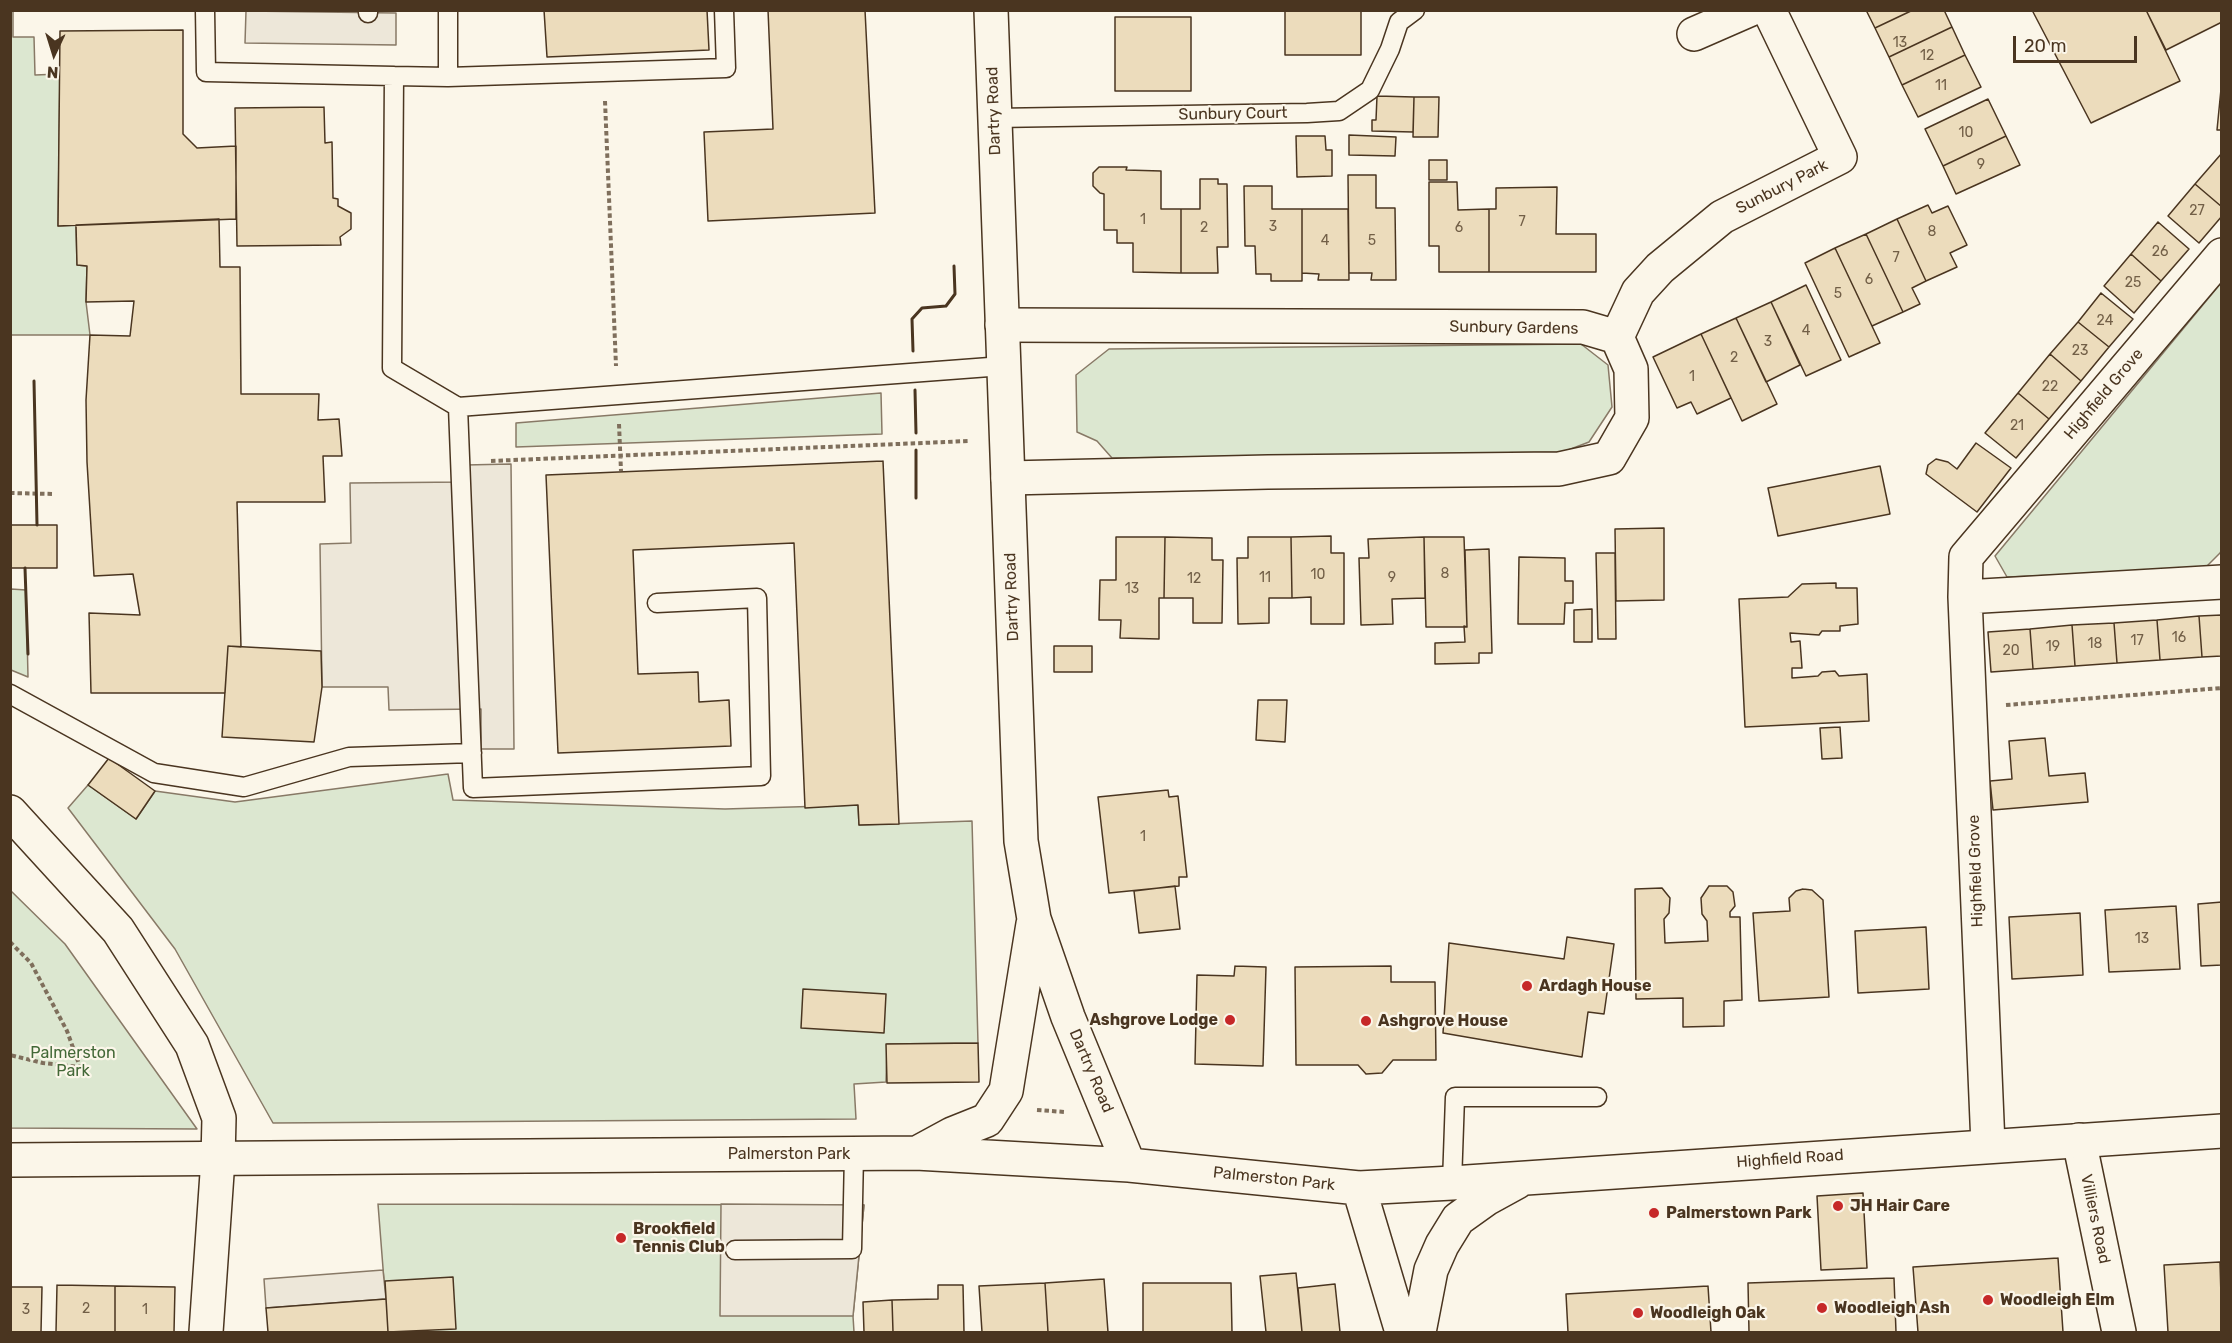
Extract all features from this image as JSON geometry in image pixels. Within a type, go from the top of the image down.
[{"type":"street","name":"Dartry Road","points":[[991,10],[1021,841],[1034,919],[1068,1017],[1129,1165]]},
{"type":"street","points":[[1695,34],[1749,10]]},
{"type":"street","name":"Sunbury Park","points":[[1617,337],[1638,292],[1660,268],[1722,218],[1840,157],[1769,10]]},
{"type":"street","name":"Highfield Grove","points":[[1988,1145],[1965,597],[1966,556],[2222,255]]},
{"type":"street","name":"Sunbury Gardens","points":[[1002,325],[1583,327],[1617,337]]},
{"type":"street","points":[[1008,478],[1559,469],[1609,458],[1632,418],[1630,369],[1617,337]]},
{"type":"street","points":[[1965,597],[2222,582]]},
{"type":"street","points":[[10,812],[118,930],[192,1045],[219,1118],[206,1332]]},
{"type":"street","points":[[916,1153],[952,1134],[987,1120],[1006,1091],[1034,919]]},
{"type":"street","name":"Highfield Road","points":[[1359,1188],[2222,1131]]},
{"type":"street","name":"Villiers Road","points":[[2079,1140],[2119,1332]]},
{"type":"street","name":"Palmerston Park","points":[[10,1160],[916,1153],[1129,1165],[1359,1188]]},
{"type":"street","points":[[1419,1332],[1431,1270],[1442,1245],[1458,1219],[1486,1199],[1524,1178]]},
{"type":"street","points":[[1359,1188],[1402,1332]]},
{"type":"lane","points":[[205,10],[206,72],[448,76],[726,68],[724,10]]},
{"type":"lane","points":[[448,10],[448,76]]},
{"type":"lane","name":"Sunbury Court","points":[[995,118],[1339,111],[1370,90],[1390,49],[1399,22],[1415,10]]},
{"type":"lane","points":[[394,75],[392,368],[458,407],[1003,366]]},
{"type":"lane","points":[[458,407],[473,788],[761,776],[757,598],[657,603]]},
{"type":"lane","points":[[10,694],[154,773],[244,787],[349,757],[472,753]]},
{"type":"lane","points":[[1452,1183],[1455,1097],[1597,1097]]},
{"type":"lane","points":[[735,1250],[852,1249],[854,1154]]},
{"type":"path","points":[[604,72],[621,471]]},
{"type":"path","points":[[460,462],[1006,439]]},
{"type":"path","points":[[10,494],[52,494]]},
{"type":"path","points":[[1970,707],[2222,688]]},
{"type":"path","points":[[10,942],[31,963],[67,1031],[80,1067],[43,1063],[10,1055]]},
{"type":"path","points":[[1006,1091],[1038,1111],[1109,1113]]},
{"type":"green space","points":[[13,10],[13,37],[34,37],[35,75],[60,74],[58,226],[76,225],[77,265],[87,266],[86,302],[90,335],[11,335],[10,11]]},
{"type":"green space","points":[[2221,283],[2222,549],[2220,553],[2204,569],[2007,577],[1995,556]]},
{"type":"green space","points":[[1581,344],[1608,365],[1612,407],[1589,442],[1563,452],[1112,458],[1097,441],[1077,432],[1076,375],[1109,349]]},
{"type":"green space","points":[[881,393],[882,434],[516,447],[516,423]]},
{"type":"green space","points":[[11,589],[26,590],[28,677],[11,670]]},
{"type":"green space","points":[[448,774],[453,800],[725,809],[858,805],[859,825],[972,821],[978,1043],[887,1044],[886,1082],[854,1084],[856,1119],[273,1123],[175,949],[68,808],[88,785],[136,819],[155,791],[235,802]]},
{"type":"green space","name":"Palmerston Park","points":[[10,890],[65,944],[197,1129],[11,1128]]},
{"type":"green space","name":"Brookfield Tennis Club","points":[[378,1204],[864,1205],[853,1316],[854,1332],[388,1332]]},
{"type":"shaded area","points":[[246,11],[396,13],[396,45],[245,43]]},
{"type":"shaded area","points":[[511,464],[514,749],[481,749],[481,709],[389,710],[388,687],[322,687],[320,544],[351,543],[350,483],[465,482],[465,465]]},
{"type":"shaded area","points":[[721,1204],[864,1205],[853,1316],[720,1316]]},
{"type":"shaded area","points":[[383,1270],[386,1299],[266,1308],[264,1279]]},
{"type":"building","points":[[544,10],[707,10],[709,50],[547,57]]},
{"type":"building","points":[[768,10],[865,10],[875,213],[708,221],[704,132],[773,129]]},
{"type":"building","points":[[1285,10],[1361,10],[1361,55],[1285,55]]},
{"type":"building","points":[[1866,10],[1913,10],[1875,28]]},
{"type":"building","points":[[1913,10],[1944,10],[1952,27],[1889,57],[1875,28]]},
{"type":"building","points":[[2032,10],[2146,10],[2180,81],[2091,123]]},
{"type":"building","points":[[2146,10],[2222,10],[2222,22],[2166,50]]},
{"type":"building","points":[[1115,17],[1191,17],[1191,91],[1115,91]]},
{"type":"building","points":[[1952,27],[1965,55],[1902,85],[1889,57]]},
{"type":"building","points":[[183,30],[183,134],[197,148],[236,146],[236,219],[58,226],[60,31]]},
{"type":"building","points":[[1965,55],[1981,87],[1918,117],[1902,85]]},
{"type":"building","points":[[2222,79],[2222,130],[2217,130]]},
{"type":"building","points":[[1377,96],[1414,97],[1413,132],[1372,131],[1372,120],[1376,120]]},
{"type":"building","points":[[1414,97],[1439,97],[1438,137],[1413,137]]},
{"type":"building","points":[[1988,99],[2006,136],[1943,166],[1925,129]]},
{"type":"building","points":[[324,107],[325,143],[332,142],[333,198],[338,199],[338,206],[351,213],[351,229],[340,237],[341,245],[237,246],[235,108]]},
{"type":"building","points":[[1349,135],[1396,137],[1395,156],[1349,155]]},
{"type":"building","points":[[1296,136],[1325,136],[1326,150],[1332,150],[1332,176],[1297,177]]},
{"type":"building","points":[[2006,136],[2020,165],[1956,194],[1943,166]]},
{"type":"building","points":[[2222,153],[2222,207],[2195,184]]},
{"type":"building","points":[[1429,160],[1447,160],[1447,180],[1429,180]]},
{"type":"building","points":[[1099,167],[1127,167],[1126,170],[1161,171],[1161,209],[1181,209],[1181,273],[1133,272],[1133,243],[1117,243],[1117,230],[1104,230],[1104,194],[1093,186],[1093,173]]},
{"type":"building","points":[[1348,175],[1376,175],[1376,208],[1395,208],[1396,280],[1371,280],[1372,273],[1349,273]]},
{"type":"building","points":[[1200,179],[1218,179],[1218,184],[1227,184],[1228,247],[1217,247],[1218,273],[1181,273],[1181,209],[1200,209]]},
{"type":"building","points":[[1429,182],[1457,182],[1458,210],[1489,209],[1489,272],[1439,272],[1439,246],[1429,246]]},
{"type":"building","points":[[2195,184],[2222,207],[2222,216],[2199,243],[2168,216]]},
{"type":"building","points":[[1244,186],[1272,186],[1272,209],[1302,209],[1302,281],[1271,281],[1271,274],[1256,274],[1255,246],[1245,246]]},
{"type":"building","points":[[1557,187],[1556,234],[1596,234],[1596,272],[1489,272],[1489,209],[1496,209],[1496,188]]},
{"type":"building","points":[[1928,205],[1932,213],[1948,206],[1967,245],[1950,253],[1957,267],[1926,281],[1897,219]]},
{"type":"building","points":[[1302,209],[1348,209],[1349,280],[1318,280],[1319,274],[1302,273]]},
{"type":"building","points":[[219,219],[220,267],[240,267],[241,394],[319,394],[318,420],[339,419],[342,456],[323,456],[325,502],[237,502],[241,647],[228,646],[225,693],[91,693],[89,613],[140,615],[133,574],[94,576],[87,462],[86,400],[90,335],[130,336],[134,301],[86,302],[87,266],[77,265],[76,225]]},
{"type":"building","points":[[1897,219],[1926,281],[1912,288],[1920,304],[1903,312],[1866,234]]},
{"type":"building","points":[[2158,222],[2189,249],[2161,281],[2131,254]]},
{"type":"building","points":[[1866,234],[1903,312],[1872,326],[1835,248]]},
{"type":"building","points":[[1835,248],[1880,343],[1849,357],[1805,263]]},
{"type":"building","points":[[2131,254],[2161,281],[2134,313],[2104,286]]},
{"type":"building","points":[[1806,285],[1841,360],[1806,376],[1771,302]]},
{"type":"building","points":[[2101,293],[2133,319],[2109,347],[2078,322]]},
{"type":"building","points":[[1771,302],[1800,365],[1766,382],[1736,318]]},
{"type":"building","points":[[1736,318],[1777,404],[1742,421],[1701,334]]},
{"type":"building","points":[[2078,322],[2109,347],[2081,381],[2050,354]]},
{"type":"building","points":[[1701,334],[1731,398],[1697,414],[1691,402],[1677,408],[1653,357]]},
{"type":"building","points":[[2050,354],[2081,381],[2049,419],[2018,393]]},
{"type":"building","points":[[2018,393],[2049,419],[2016,458],[1985,433]]},
{"type":"building","points":[[1976,443],[2011,468],[1977,512],[1926,474],[1928,465],[1936,459],[1948,462],[1957,469]]},
{"type":"building","points":[[883,461],[899,824],[859,825],[858,805],[805,808],[794,543],[633,550],[638,674],[698,672],[699,702],[729,700],[731,746],[558,753],[546,475]]},
{"type":"building","points":[[1880,466],[1890,514],[1778,536],[1768,488]]},
{"type":"building","points":[[10,525],[57,525],[57,568],[10,568]]},
{"type":"building","points":[[1664,528],[1664,600],[1616,601],[1615,529]]},
{"type":"building","points":[[1331,536],[1331,553],[1344,553],[1344,624],[1311,624],[1311,597],[1292,598],[1291,537]]},
{"type":"building","points":[[1116,537],[1165,537],[1164,598],[1159,598],[1159,639],[1120,638],[1121,620],[1099,620],[1100,580],[1116,580]]},
{"type":"building","points":[[1165,537],[1212,538],[1212,560],[1223,560],[1222,623],[1193,623],[1193,598],[1164,598]]},
{"type":"building","points":[[1248,537],[1291,537],[1292,598],[1269,598],[1269,623],[1238,624],[1237,558],[1248,558]]},
{"type":"building","points":[[1424,537],[1464,537],[1467,627],[1426,627]]},
{"type":"building","points":[[1424,537],[1425,598],[1392,599],[1393,624],[1361,625],[1359,558],[1369,558],[1368,539]]},
{"type":"building","points":[[1489,549],[1492,653],[1479,653],[1479,663],[1435,664],[1435,643],[1465,642],[1464,626],[1467,627],[1465,550]]},
{"type":"building","points":[[1596,553],[1615,553],[1616,639],[1598,639]]},
{"type":"building","points":[[1519,557],[1565,558],[1565,581],[1573,581],[1573,603],[1565,603],[1564,624],[1518,624]]},
{"type":"building","points":[[1836,583],[1836,588],[1857,588],[1858,624],[1840,626],[1840,631],[1822,631],[1819,635],[1790,633],[1791,642],[1800,641],[1802,668],[1792,668],[1792,678],[1818,676],[1822,672],[1835,671],[1839,676],[1867,674],[1869,721],[1745,727],[1739,599],[1788,597],[1802,584]]},
{"type":"building","points":[[1592,609],[1592,642],[1574,642],[1574,610]]},
{"type":"building","points":[[2222,615],[2222,656],[2202,657],[2199,616]]},
{"type":"building","points":[[2199,616],[2202,657],[2160,660],[2157,620]]},
{"type":"building","points":[[2157,620],[2160,660],[2117,663],[2114,623]]},
{"type":"building","points":[[2114,623],[2117,663],[2075,666],[2072,625]]},
{"type":"building","points":[[2072,625],[2075,666],[2033,669],[2030,629]]},
{"type":"building","points":[[2030,629],[2033,669],[1991,672],[1988,632]]},
{"type":"building","points":[[228,646],[321,651],[322,687],[314,742],[222,737]]},
{"type":"building","points":[[1054,646],[1092,646],[1092,672],[1054,672]]},
{"type":"building","points":[[1258,700],[1287,700],[1285,742],[1256,740]]},
{"type":"building","points":[[1840,727],[1842,758],[1822,759],[1820,728]]},
{"type":"building","points":[[2045,738],[2049,776],[2085,773],[2088,802],[1993,810],[1990,781],[2012,779],[2009,741]]},
{"type":"building","points":[[109,758],[155,791],[136,819],[88,785]]},
{"type":"building","points":[[1168,790],[1169,797],[1178,796],[1187,877],[1179,877],[1179,886],[1109,893],[1098,797]]},
{"type":"building","points":[[1175,886],[1180,929],[1139,933],[1134,891]]},
{"type":"building","points":[[1709,886],[1727,886],[1733,892],[1735,906],[1730,912],[1730,917],[1740,917],[1742,1000],[1724,1001],[1724,1026],[1683,1027],[1683,998],[1636,999],[1635,889],[1662,888],[1670,898],[1669,913],[1664,919],[1665,943],[1708,941],[1707,921],[1702,914],[1701,898]]},
{"type":"building","points":[[1812,890],[1823,900],[1829,997],[1759,1001],[1753,913],[1790,911],[1789,898],[1796,891]]},
{"type":"building","points":[[2222,902],[2222,965],[2201,966],[2198,904]]},
{"type":"building","points":[[2176,906],[2180,969],[2109,972],[2105,910]]},
{"type":"building","points":[[2080,913],[2083,975],[2012,979],[2009,917]]},
{"type":"building","points":[[1926,927],[1929,989],[1858,993],[1855,931]]},
{"type":"building","name":"Ardagh House","points":[[1567,937],[1614,944],[1604,1014],[1588,1012],[1582,1057],[1443,1033],[1449,943],[1564,959]]},
{"type":"building","name":"Ashgrove Lodge","points":[[1235,966],[1266,967],[1263,1066],[1195,1064],[1197,975],[1234,976]]},
{"type":"building","name":"Ashgrove House","points":[[1391,966],[1391,982],[1435,982],[1436,1060],[1393,1060],[1382,1073],[1366,1074],[1358,1065],[1296,1065],[1295,967]]},
{"type":"building","points":[[803,989],[886,994],[884,1033],[801,1028]]},
{"type":"building","points":[[978,1043],[979,1082],[887,1083],[886,1044]]},
{"type":"building","points":[[1863,1193],[1867,1268],[1821,1270],[1817,1196]]},
{"type":"building","name":"Woodleigh Elm","points":[[2058,1258],[2063,1332],[1918,1332],[1913,1267]]},
{"type":"building","points":[[2220,1262],[2222,1332],[2168,1332],[2164,1265]]},
{"type":"building","points":[[1296,1273],[1302,1332],[1266,1332],[1260,1276]]},
{"type":"building","points":[[453,1277],[456,1329],[388,1332],[385,1281]]},
{"type":"building","name":"Woodleigh Ash","points":[[1894,1278],[1896,1332],[1749,1332],[1748,1283]]},
{"type":"building","points":[[1104,1279],[1108,1332],[1048,1332],[1045,1283]]},
{"type":"building","points":[[1045,1283],[1048,1332],[982,1332],[979,1286]]},
{"type":"building","points":[[1143,1283],[1231,1283],[1232,1332],[1143,1332]]},
{"type":"building","points":[[1335,1284],[1340,1332],[1302,1332],[1298,1288]]},
{"type":"building","points":[[57,1285],[115,1286],[115,1332],[56,1332]]},
{"type":"building","points":[[938,1285],[963,1285],[964,1332],[893,1332],[892,1300],[938,1299]]},
{"type":"building","points":[[115,1286],[175,1287],[174,1332],[115,1332]]},
{"type":"building","name":"Woodleigh Oak","points":[[1708,1286],[1711,1332],[1568,1332],[1566,1294]]},
{"type":"building","points":[[10,1287],[42,1287],[41,1332],[10,1332]]},
{"type":"building","points":[[386,1299],[388,1332],[268,1332],[266,1308]]},
{"type":"building","points":[[892,1300],[893,1332],[864,1332],[863,1302]]},
{"type":"wall","points":[[913,351],[912,319],[922,308],[946,306],[955,294],[954,266]]},
{"type":"wall","points":[[34,381],[37,525]]},
{"type":"wall","points":[[915,390],[916,433]]},
{"type":"wall","points":[[916,450],[916,498]]},
{"type":"wall","points":[[25,568],[28,654]]},
{"type":"place","name":"Ardagh House","points":[[1527,986]]},
{"type":"place","name":"Ashgrove Lodge","points":[[1230,1020]]},
{"type":"place","name":"Ashgrove House","points":[[1366,1021]]},
{"type":"place","name":"JH Hair Care","points":[[1838,1206]]},
{"type":"place","name":"Palmerstown Park","points":[[1654,1213]]},
{"type":"place","name":"Brookfield Tennis Club","points":[[621,1238]]},
{"type":"place","name":"Woodleigh Elm","points":[[1988,1300]]},
{"type":"place","name":"Woodleigh Ash","points":[[1822,1308]]},
{"type":"place","name":"Woodleigh Oak","points":[[1638,1313]]}]
